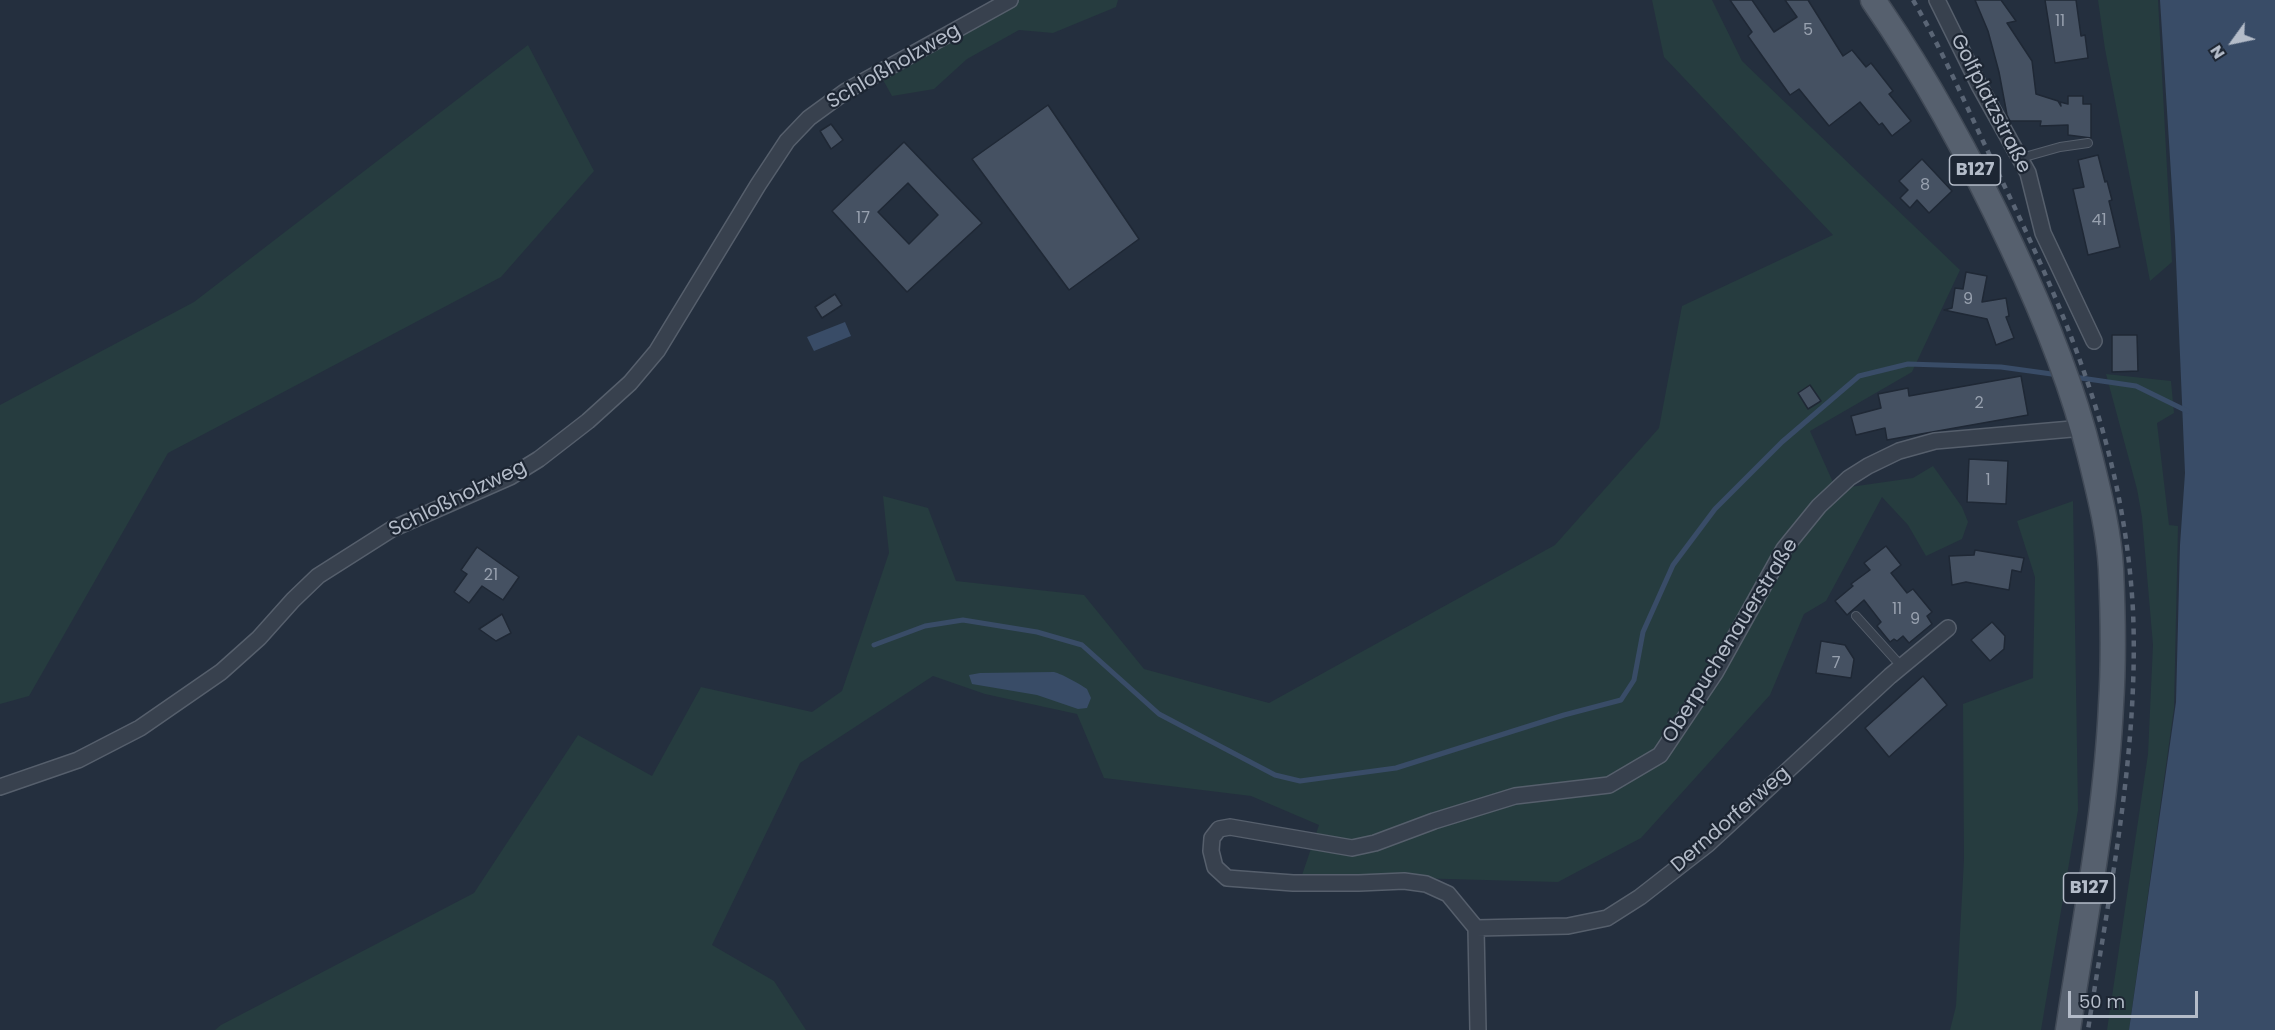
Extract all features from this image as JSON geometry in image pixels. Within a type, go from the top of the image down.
[{"type":"main road","name":"B127","points":[[1873,0],[1917,68],[1989,197],[2034,294],[2076,402],[2100,498],[2111,566],[2113,658],[2108,747],[2100,818],[2068,1030]]},
{"type":"street","name":"Schloßholzweg","points":[[0,788],[78,760],[140,728],[221,672],[259,638],[318,576],[392,530],[510,477],[539,459],[588,421],[630,383],[657,351],[758,185],[787,141],[809,118],[846,91],[1010,0]]},
{"type":"street","name":"Golfplatzstraße","points":[[1937,0],[2001,126],[2028,173],[2043,233],[2094,341]]},
{"type":"street","name":"Oberpuchenauerstraße","points":[[1476,928],[1448,894],[1426,884],[1404,881],[1359,884],[1293,883],[1227,878],[1215,867],[1211,851],[1212,838],[1219,829],[1230,827],[1352,848],[1375,843],[1515,796],[1609,785],[1660,755],[1715,673],[1784,549],[1819,506],[1849,478],[1868,466],[1899,452],[1935,441],[2083,428]]},
{"type":"street","name":"Derndorferweg","points":[[1476,928],[1568,926],[1607,918],[1640,897],[1708,844],[1831,729],[1948,628]]},
{"type":"street","points":[[1476,928],[1478,1030]]},
{"type":"lane","points":[[2021,158],[2060,147],[2088,143]]},
{"type":"lane","points":[[1856,616],[1902,666]]},
{"type":"green space","points":[[1016,0],[1118,0],[1116,7],[1053,33],[1019,30],[967,59],[934,89],[892,96],[882,78]]},
{"type":"green space","points":[[1652,0],[1712,0],[1742,61],[1960,270],[1912,372],[1810,431],[1836,489],[1913,478],[1933,466],[1962,507],[1968,522],[1962,539],[1926,556],[1908,525],[1882,497],[1826,601],[1804,614],[1770,695],[1641,838],[1558,882],[1302,875],[1319,825],[1251,796],[1104,778],[1077,714],[985,694],[933,676],[800,763],[712,945],[774,981],[806,1030],[215,1030],[474,893],[578,735],[652,776],[701,687],[812,712],[842,691],[889,553],[883,496],[928,508],[956,581],[1084,595],[1144,669],[1269,703],[1555,545],[1659,428],[1682,306],[1833,235],[1664,57]]},
{"type":"green space","points":[[2098,0],[2158,0],[2172,262],[2150,281],[2105,49]]},
{"type":"green space","points":[[528,45],[594,171],[501,277],[168,453],[29,696],[0,704],[0,405],[194,302]]},
{"type":"green space","points":[[2106,374],[2171,381],[2174,413],[2157,423],[2169,525],[2178,526],[2174,708],[2129,1030],[2107,1030],[2148,754],[2153,645],[2142,517],[2137,489]]},
{"type":"green space","points":[[2073,501],[2078,810],[2041,1030],[1950,1030],[1956,1006],[1964,860],[1963,704],[2033,678],[2035,577],[2017,521]]},
{"type":"water","points":[[2160,0],[2275,0],[2275,1030],[2129,1030],[2176,702],[2180,545],[2185,473],[2175,237]]},
{"type":"water","points":[[845,322],[851,336],[814,351],[807,337]]},
{"type":"water","points":[[1054,672],[1087,689],[1091,698],[1087,708],[1078,709],[1037,695],[972,684],[969,675],[980,673]]},
{"type":"building","points":[[1730,0],[1752,0],[1774,32],[1797,17],[1785,0],[1808,0],[1843,56],[1852,50],[1866,67],[1871,63],[1893,91],[1889,94],[1911,121],[1892,136],[1882,123],[1879,125],[1860,102],[1829,126],[1799,89],[1790,95],[1748,36],[1752,32]]},
{"type":"building","points":[[1975,0],[2001,0],[2016,21],[2007,23],[2032,61],[2036,94],[2058,101],[2061,106],[2060,102],[2068,104],[2068,96],[2083,96],[2083,104],[2091,104],[2091,138],[2068,135],[2068,125],[2040,126],[2041,121],[2010,121],[1988,31]]},
{"type":"building","points":[[2045,0],[2076,0],[2081,36],[2085,35],[2088,58],[2055,63]]},
{"type":"building","points":[[1048,105],[1139,239],[1069,290],[972,159]]},
{"type":"building","points":[[831,124],[843,140],[831,149],[820,131]]},
{"type":"building","points":[[904,142],[982,223],[907,292],[832,211]],"holes":[[[908,183],[938,215],[909,244],[878,212]]]},
{"type":"building","points":[[2098,155],[2112,200],[2109,201],[2120,247],[2088,255],[2073,189],[2084,187],[2078,160]]},
{"type":"building","points":[[1922,159],[1952,191],[1929,213],[1917,200],[1910,208],[1900,198],[1908,190],[1899,181]]},
{"type":"building","points":[[1966,272],[1987,276],[1982,302],[2006,298],[2009,316],[2006,317],[2014,338],[1996,345],[1987,319],[1944,310],[1952,308],[1955,288],[1963,289]]},
{"type":"building","points":[[835,294],[842,305],[822,318],[815,307]]},
{"type":"building","points":[[2112,335],[2137,335],[2138,371],[2112,372]]},
{"type":"building","points":[[2021,376],[2028,415],[1887,440],[1885,428],[1856,435],[1851,416],[1881,408],[1878,394],[1908,388],[1909,396]]},
{"type":"building","points":[[1810,385],[1821,401],[1808,409],[1798,393]]},
{"type":"building","points":[[1969,459],[2008,461],[2006,504],[1967,502]]},
{"type":"building","points":[[1886,546],[1901,565],[1891,573],[1907,593],[1913,589],[1932,612],[1927,616],[1932,624],[1909,643],[1903,636],[1897,641],[1894,639],[1890,642],[1877,626],[1881,622],[1864,600],[1847,615],[1835,601],[1853,586],[1851,584],[1870,570],[1864,563]]},
{"type":"building","points":[[477,547],[519,577],[503,600],[482,586],[469,603],[454,592],[467,574],[461,570]]},
{"type":"building","points":[[1975,550],[2024,558],[2021,572],[2012,570],[2009,590],[1966,582],[1952,585],[1949,556],[1974,555]]},
{"type":"building","points":[[502,614],[511,633],[496,641],[479,629]]},
{"type":"building","points":[[1992,622],[2005,636],[2004,649],[1990,661],[1971,640]]},
{"type":"building","points":[[1821,641],[1845,645],[1854,659],[1851,678],[1816,673]]},
{"type":"building","points":[[1923,676],[1947,705],[1889,757],[1865,728]]},
{"type":"waterway","points":[[874,645],[925,626],[963,620],[1037,632],[1082,645],[1159,714],[1275,775],[1300,781],[1396,768],[1564,715],[1621,700],[1634,680],[1643,632],[1673,565],[1715,509],[1782,442],[1859,376],[1908,364],[2001,367],[2059,375]]},
{"type":"waterway","points":[[2074,377],[2136,386],[2187,411]]},
{"type":"railway","points":[[1913,0],[1954,79],[2066,324],[2103,433],[2117,490],[2127,549],[2133,611],[2134,663],[2121,821],[2088,1030]]}]
